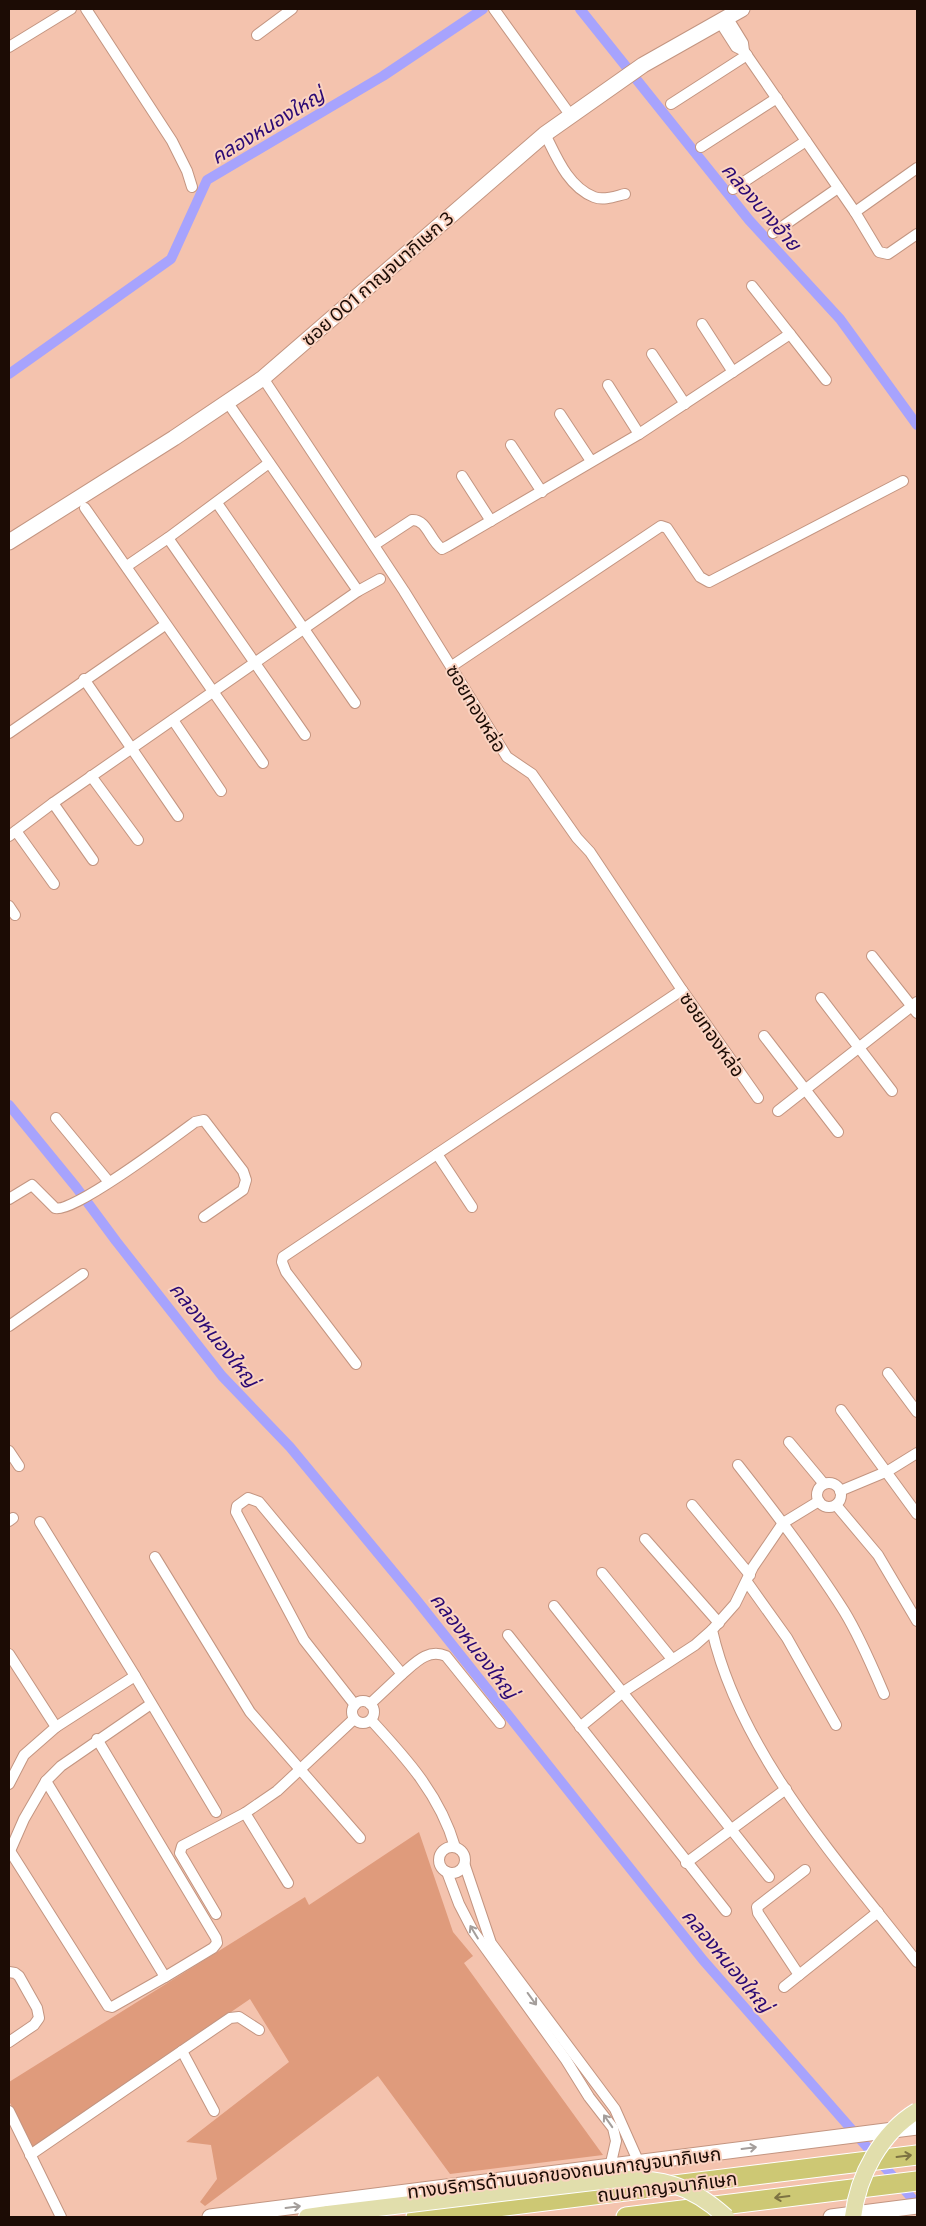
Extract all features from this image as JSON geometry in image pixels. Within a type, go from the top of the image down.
[{"type":"highway","name":"ถนนกาญจนาภิเษก","points":[[416,2217],[917,2154]]},
{"type":"highway","name":"ถนนกาญจนาภิเษก","points":[[626,2217],[917,2181]]},
{"type":"main road","points":[[854,2216],[860,2182],[869,2163],[896,2127],[917,2111]]},
{"type":"main road","points":[[307,2217],[610,2180],[646,2178],[662,2181],[694,2194],[726,2217]]},
{"type":"street","points":[[9,47],[71,9]]},
{"type":"street","points":[[86,9],[172,141],[187,171],[192,187]]},
{"type":"street","points":[[257,35],[292,9]]},
{"type":"street","name":"ซอย 001 กาญจนาภิเษก 3","points":[[9,542],[228,403],[263,378],[545,134],[643,65],[742,9]]},
{"type":"street","points":[[496,11],[570,116]]},
{"type":"street","points":[[724,20],[743,43],[746,53],[882,254],[888,254],[917,234]]},
{"type":"street","points":[[670,104],[746,53]]},
{"type":"street","points":[[701,147],[778,98]]},
{"type":"street","points":[[545,134],[564,171],[584,191],[601,198],[625,194]]},
{"type":"street","points":[[733,189],[806,141]]},
{"type":"street","points":[[855,212],[917,168]]},
{"type":"street","points":[[773,233],[838,188]]},
{"type":"street","points":[[752,286],[826,380]]},
{"type":"street","points":[[702,324],[733,372]]},
{"type":"street","points":[[374,545],[412,520],[417,519],[442,549],[639,434],[790,334]]},
{"type":"street","points":[[652,354],[685,404]]},
{"type":"street","name":"ซอยทองหล่อ","points":[[263,378],[452,666],[507,757],[532,774],[577,838],[590,852],[630,909],[682,990],[758,1098]]},
{"type":"street","points":[[608,385],[639,434]]},
{"type":"street","points":[[228,403],[358,591]]},
{"type":"street","points":[[560,414],[590,461]]},
{"type":"street","points":[[511,445],[542,492]]},
{"type":"street","points":[[127,566],[269,464]]},
{"type":"street","points":[[462,476],[491,521]]},
{"type":"street","points":[[452,666],[661,526],[667,528],[700,577],[709,582],[903,481]]},
{"type":"street","points":[[217,503],[355,703]]},
{"type":"street","points":[[85,508],[263,763]]},
{"type":"street","points":[[168,538],[305,735]]},
{"type":"street","points":[[54,884],[12,834],[53,803],[255,662],[358,591],[380,579]]},
{"type":"street","points":[[9,733],[84,679],[165,625]]},
{"type":"street","points":[[84,679],[178,816]]},
{"type":"street","points":[[173,720],[221,790]]},
{"type":"street","points":[[92,776],[138,840]]},
{"type":"street","points":[[53,803],[92,860]]},
{"type":"street","points":[[9,906],[15,915]]},
{"type":"street","points":[[778,1111],[858,1048],[916,1007],[872,956]]},
{"type":"street","points":[[356,1364],[286,1272],[282,1262],[283,1257],[671,1000],[682,990]]},
{"type":"street","points":[[820,998],[892,1091]]},
{"type":"street","points":[[764,1036],[838,1132]]},
{"type":"street","points":[[56,1118],[109,1182]]},
{"type":"street","points":[[9,1199],[32,1185],[58,1210],[78,1202],[94,1193],[195,1122],[205,1120],[242,1171],[246,1183],[243,1190],[204,1217]]},
{"type":"street","points":[[437,1154],[472,1207]]},
{"type":"street","points":[[9,1326],[83,1274]]},
{"type":"street","points":[[888,1373],[917,1412]]},
{"type":"street","points":[[841,1410],[888,1471],[917,1514]]},
{"type":"street","points":[[790,1442],[824,1484]]},
{"type":"street","points":[[9,1451],[19,1466]]},
{"type":"street","points":[[840,1491],[888,1471],[917,1453]]},
{"type":"street","points":[[738,1465],[783,1523],[844,1611],[867,1655],[884,1694]]},
{"type":"street","points":[[832,1483],[840,1491],[841,1498],[836,1505],[825,1506],[819,1501],[818,1493],[824,1484],[832,1483]]},
{"type":"street","points":[[354,1705],[304,1640],[236,1512],[237,1506],[248,1498],[259,1502],[402,1674]]},
{"type":"street","points":[[580,1727],[624,1692],[694,1645],[715,1627],[735,1604],[748,1578],[783,1523],[819,1501]]},
{"type":"street","points":[[692,1505],[748,1578],[788,1638],[836,1725]]},
{"type":"street","points":[[836,1505],[878,1555],[917,1621]]},
{"type":"street","points":[[40,1522],[216,1812]]},
{"type":"street","points":[[645,1539],[715,1627],[718,1658],[732,1697],[786,1789],[917,1962]]},
{"type":"street","points":[[154,1558],[250,1712],[360,1838]]},
{"type":"street","points":[[602,1573],[672,1659]]},
{"type":"street","points":[[554,1606],[769,1877]]},
{"type":"street","points":[[508,1635],[686,1863],[726,1910]]},
{"type":"street","points":[[370,1704],[425,1655],[439,1653],[446,1656],[500,1723]]},
{"type":"street","points":[[9,1654],[56,1728]]},
{"type":"street","points":[[9,1784],[24,1755],[56,1728],[135,1676]]},
{"type":"street","points":[[360,1701],[370,1704],[374,1713],[371,1720],[360,1723],[354,1718],[352,1711],[354,1705],[360,1701]]},
{"type":"street","points":[[97,1739],[216,1938],[217,1943],[213,1948],[112,2007],[108,2006],[10,1852],[24,1818],[46,1781],[61,1766],[97,1739],[151,1704]]},
{"type":"street","points":[[216,1914],[180,1853],[181,1848],[184,1844],[245,1813],[277,1791],[354,1718]]},
{"type":"street","points":[[371,1720],[425,1783],[437,1804],[455,1847],[464,1854],[464,1866],[489,1948]]},
{"type":"street","points":[[46,1781],[165,1977]]},
{"type":"street","points":[[686,1863],[786,1789]]},
{"type":"street","points":[[245,1813],[288,1883]]},
{"type":"street","points":[[455,1847],[449,1847],[440,1855],[440,1866],[448,1872],[456,1873],[464,1866]]},
{"type":"street","points":[[800,1974],[758,1913],[757,1907],[805,1870]]},
{"type":"street","points":[[448,1872],[458,1904],[489,1948],[571,2059],[615,2109],[639,2163]]},
{"type":"street","points":[[784,1987],[878,1912]]},
{"type":"street","points":[[9,1972],[19,1976],[37,2008],[39,2018],[34,2025],[9,2042]]},
{"type":"street","points":[[30,2155],[235,2017],[244,2019],[258,2030]]},
{"type":"street","points":[[182,2051],[214,2111]]},
{"type":"street","points":[[571,2059],[589,2097],[613,2128],[616,2141],[610,2167]]},
{"type":"street","points":[[913,2128],[908,2120],[917,2106]]},
{"type":"street","points":[[9,2111],[61,2217]]},
{"type":"street","name":"ทางบริการด้านนอกของถนนกาญจนาภิเษก","points":[[210,2217],[913,2128]]},
{"type":"street","points":[[832,2217],[854,2216],[917,2206]]},
{"type":"shaded area","points":[[419,1832],[453,1932],[473,1956],[464,1963],[603,2155],[450,2174],[378,2076],[205,2206],[200,2202],[217,2179],[211,2145],[186,2142],[289,2062],[250,1999],[33,2148],[9,2101],[9,2082],[305,1897],[309,1905]]},
{"type":"waterway","name":"คลองหนองใหญ่","points":[[9,374],[171,259],[207,180],[383,76],[483,9]]},
{"type":"waterway","name":"คลองบางอ้าย","points":[[580,9],[749,220],[840,319],[917,425]]},
{"type":"waterway","name":"คลองหนองใหญ่","points":[[9,1105],[76,1187],[222,1376],[290,1447],[415,1598],[703,1960],[917,2204]]}]
